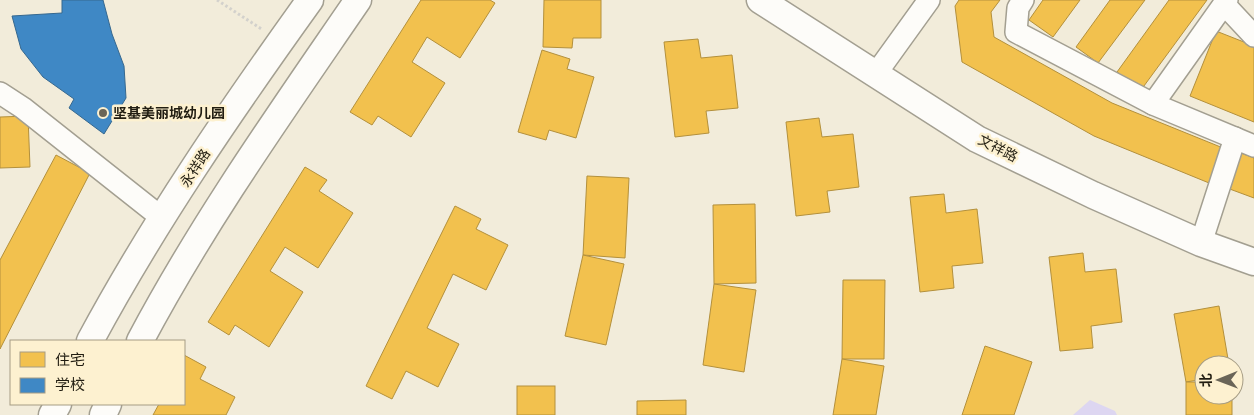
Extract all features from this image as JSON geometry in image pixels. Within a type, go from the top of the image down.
[{"type":"street","name":"永祥路","points":[[91,340],[162,218],[280,41],[310,0]]},
{"type":"street","points":[[141,340],[190,252],[358,0]]},
{"type":"street","name":"文祥路","points":[[760,0],[977,139],[1093,195],[1200,243],[1254,262]]},
{"type":"street","points":[[874,74],[929,0]]},
{"type":"street","points":[[1024,0],[1018,8],[1016,32],[1153,104],[1245,142],[1200,243]]},
{"type":"street","points":[[1153,104],[1226,2],[1254,36]]},
{"type":"street","points":[[0,92],[162,218]]},
{"type":"path","points":[[217,0],[280,41]]},
{"type":"shaded area","points":[[1090,400],[1115,411],[1117,415],[1073,415]]},
{"type":"building: 住宅","points":[[421,0],[490,0],[495,3],[460,58],[427,37],[412,62],[445,83],[411,137],[378,116],[372,125],[350,112]]},
{"type":"building: 住宅","points":[[544,0],[601,0],[601,38],[573,38],[572,48],[543,47]]},
{"type":"building: 住宅","points":[[959,0],[1000,0],[991,12],[994,37],[1112,103],[1228,150],[1214,185],[1094,136],[962,62],[955,6]]},
{"type":"building: 住宅","points":[[1043,0],[1080,0],[1053,37],[1029,20]]},
{"type":"building: 住宅","points":[[1110,0],[1145,0],[1098,63],[1076,47]]},
{"type":"building: 住宅","points":[[1169,0],[1207,0],[1141,90],[1117,72]]},
{"type":"building: 住宅","points":[[1216,31],[1254,46],[1254,122],[1190,96]]},
{"type":"building: 住宅","points":[[698,39],[701,58],[732,55],[738,108],[706,111],[709,133],[675,137],[664,42]]},
{"type":"building: 住宅","points":[[542,50],[570,59],[567,69],[594,77],[576,138],[549,130],[546,140],[518,132]]},
{"type":"building: 住宅","points":[[28,116],[30,167],[0,168],[0,117]]},
{"type":"building: 住宅","points":[[819,118],[822,137],[853,134],[859,187],[827,191],[830,212],[796,216],[786,122]]},
{"type":"building: 住宅","points":[[1241,153],[1254,158],[1254,198],[1227,188]]},
{"type":"building: 住宅","points":[[56,155],[90,173],[0,349],[0,260]]},
{"type":"building: 住宅","points":[[305,167],[327,180],[319,191],[353,213],[318,268],[285,247],[270,271],[303,292],[269,347],[235,325],[229,335],[208,322]]},
{"type":"building: 住宅","points":[[587,176],[629,178],[625,258],[583,255]]},
{"type":"building: 住宅","points":[[944,194],[946,213],[977,209],[983,263],[952,266],[954,288],[920,292],[910,197]]},
{"type":"building: 住宅","points":[[755,204],[756,283],[714,284],[713,205]]},
{"type":"building: 住宅","points":[[455,206],[481,219],[476,229],[508,245],[486,290],[453,274],[427,328],[459,344],[438,387],[406,371],[392,399],[366,386]]},
{"type":"building: 住宅","points":[[1083,253],[1085,272],[1116,269],[1122,322],[1091,326],[1093,348],[1060,351],[1049,257]]},
{"type":"building: 住宅","points":[[583,255],[624,264],[606,345],[565,336]]},
{"type":"building: 住宅","points":[[843,280],[885,280],[884,359],[842,359]]},
{"type":"building: 住宅","points":[[714,284],[756,290],[744,372],[703,365]]},
{"type":"building: 住宅","points":[[1219,306],[1227,355],[1194,355],[1194,381],[1186,382],[1174,314]]},
{"type":"building: 住宅","points":[[985,346],[1032,362],[1014,415],[962,415]]},
{"type":"building: 住宅","points":[[185,356],[206,367],[200,379],[235,397],[226,415],[153,415],[158,405],[185,405]]},
{"type":"building: 住宅","points":[[842,359],[884,366],[876,415],[833,415]]},
{"type":"building: 住宅","points":[[1186,382],[1194,382],[1194,405],[1232,405],[1232,415],[1186,415]]},
{"type":"building: 住宅","points":[[517,386],[555,386],[555,415],[517,415]]},
{"type":"building: 住宅","points":[[686,400],[686,415],[637,415],[637,401]]},
{"type":"building: 学校","points":[[62,0],[103,0],[112,34],[124,66],[126,98],[104,134],[69,108],[74,99],[43,77],[21,49],[12,16],[62,13]]},
{"type":"place","name":"坚基美丽城幼儿园","points":[[103,113]]}]
